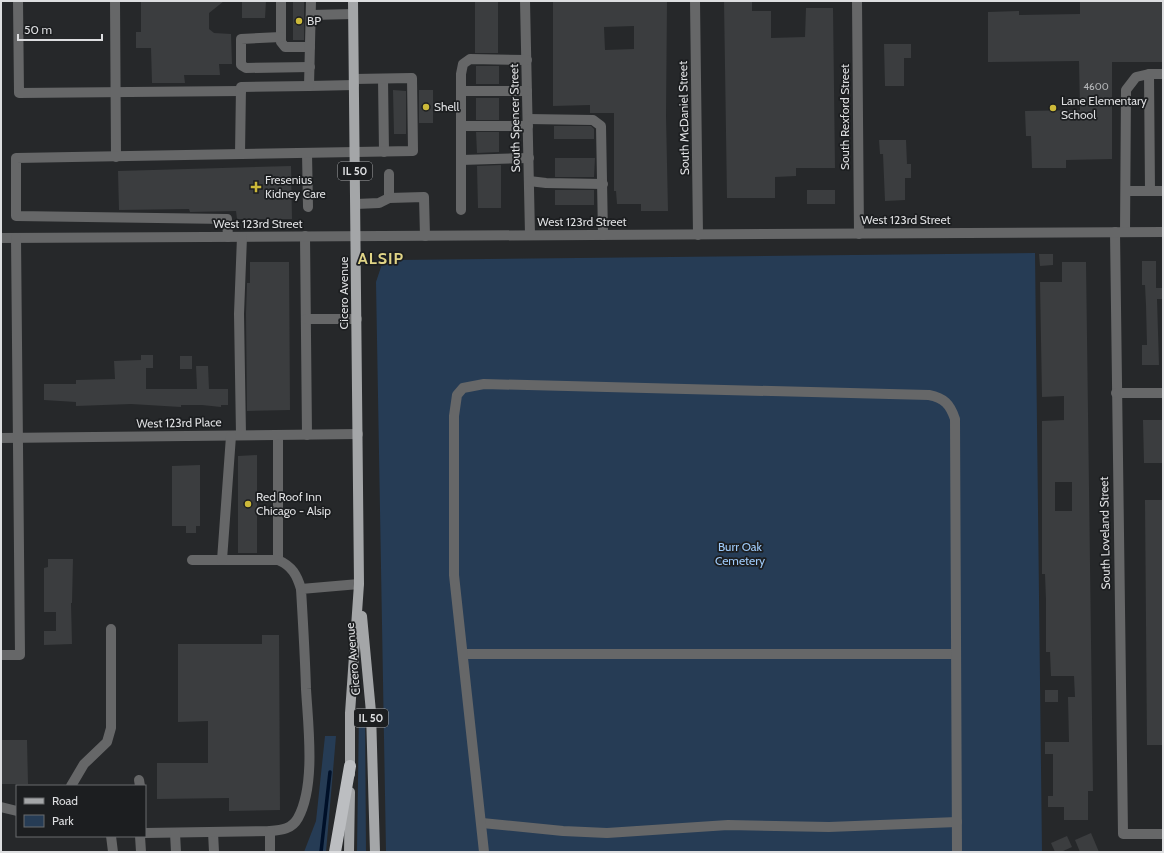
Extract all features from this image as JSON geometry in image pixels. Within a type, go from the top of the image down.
[{"type":"highway","points":[[335,852],[350,766]]},
{"type":"main road","name":"Cicero Avenue","points":[[349,852],[350,713],[359,584],[353,1]]},
{"type":"main road","name":"Cicero Avenue","points":[[359,584],[371,712],[375,852]]},
{"type":"street","points":[[18,1],[19,93],[241,91]]},
{"type":"street","points":[[115,1],[116,157]]},
{"type":"street","points":[[281,1],[281,42],[285,47],[310,47]]},
{"type":"street","points":[[309,86],[311,1]]},
{"type":"street","name":"South Spencer Street","points":[[525,1],[530,235]]},
{"type":"street","name":"South McDaniel Street","points":[[695,1],[698,235]]},
{"type":"street","name":"South Rexford Street","points":[[858,1],[859,234]]},
{"type":"street","points":[[311,15],[353,14]]},
{"type":"street","points":[[281,37],[241,39],[241,65],[246,68],[310,67]]},
{"type":"street","points":[[461,210],[461,91],[463,64],[470,59],[526,60]]},
{"type":"street","points":[[1150,191],[1149,74],[1163,74]]},
{"type":"street","name":"South Loveland Street","points":[[1149,74],[1136,77],[1126,90],[1126,191],[1120,232],[1116,393],[1123,834],[1163,834]]},
{"type":"street","points":[[228,237],[227,219],[16,216],[16,158],[413,151],[412,78],[383,79],[309,86],[241,87],[240,154]]},
{"type":"street","points":[[383,79],[384,152]]},
{"type":"street","points":[[461,91],[527,91]]},
{"type":"street","points":[[461,126],[593,120],[598,122],[601,126],[602,132],[603,235]]},
{"type":"street","points":[[307,153],[308,208]]},
{"type":"street","points":[[461,160],[529,158]]},
{"type":"street","points":[[389,174],[389,198]]},
{"type":"street","points":[[529,181],[546,184],[603,184]]},
{"type":"street","points":[[1126,191],[1163,191]]},
{"type":"street","points":[[356,204],[379,203],[389,198],[424,197],[425,236]]},
{"type":"street","name":"West 123rd Street","points":[[1,238],[1163,232]]},
{"type":"street","points":[[306,236],[308,435]]},
{"type":"street","points":[[222,560],[236,435],[242,237]]},
{"type":"street","points":[[1,655],[20,654],[16,238]]},
{"type":"street","points":[[306,319],[357,319]]},
{"type":"street","points":[[484,852],[464,654],[454,575],[454,416],[457,396],[463,388],[484,384],[929,395],[940,397],[952,409],[954,420],[957,852]]},
{"type":"street","points":[[1116,393],[1163,393]]},
{"type":"street","name":"West 123rd Place","points":[[1,438],[358,434]]},
{"type":"street","points":[[278,435],[278,560]]},
{"type":"street","points":[[146,833],[287,830],[298,818],[309,780],[308,724],[301,589],[296,573],[278,560],[192,560]]},
{"type":"street","points":[[301,589],[359,584]]},
{"type":"street","points":[[72,785],[84,764],[107,742],[112,728],[111,629]]},
{"type":"street","points":[[464,654],[956,654]]},
{"type":"street","points":[[1,807],[16,811]]},
{"type":"street","points":[[482,823],[562,831],[607,833],[728,825],[829,827],[957,822]]},
{"type":"street","points":[[270,831],[270,852]]},
{"type":"street","points":[[213,832],[214,852]]},
{"type":"street","points":[[175,833],[176,852]]},
{"type":"street","points":[[111,837],[113,852]]},
{"type":"street","points":[[140,837],[141,852]]},
{"type":"green space","name":"Burr Oak Cemetery","points":[[396,253],[397,260],[1035,253],[1042,852],[386,852],[376,282],[382,264]]},
{"type":"green space","points":[[359,710],[365,710],[366,852],[357,852]]},
{"type":"green space","points":[[325,736],[336,736],[326,852],[304,852],[316,821]]},
{"type":"building","points":[[141,1],[224,1],[209,13],[209,29],[214,33],[231,34],[232,64],[219,64],[220,75],[184,75],[185,83],[152,83],[151,48],[136,48],[136,32],[141,32]]},
{"type":"building","points":[[242,1],[266,1],[265,18],[242,18]]},
{"type":"building","name":"BP","points":[[293,1],[304,1],[304,40],[293,40]]},
{"type":"building","points":[[475,1],[498,1],[498,53],[475,53]]},
{"type":"building","points":[[553,1],[667,1],[666,116],[668,211],[641,211],[641,204],[617,204],[616,191],[614,191],[614,113],[590,113],[590,105],[553,106]],"holes":[[[634,26],[634,49],[605,50],[604,27]]]},
{"type":"building","points":[[724,1],[752,1],[752,11],[771,11],[771,38],[805,37],[806,8],[833,8],[835,168],[796,168],[796,176],[775,177],[775,198],[727,198]]},
{"type":"building","points":[[1080,1],[1163,1],[1163,62],[1112,62],[1112,159],[1066,160],[1066,168],[1032,168],[1031,136],[1026,136],[1025,111],[1080,110],[1079,61],[988,62],[988,12],[1019,11],[1019,15],[1080,14]]},
{"type":"building","points":[[884,44],[911,44],[911,58],[904,58],[904,86],[885,86]]},
{"type":"building","points":[[476,66],[499,66],[499,84],[476,84]]},
{"type":"building","name":"Shell","points":[[393,90],[406,91],[406,134],[394,134]]},
{"type":"building","name":"Shell","points":[[419,90],[433,90],[433,123],[419,123]]},
{"type":"building","points":[[476,98],[499,98],[499,120],[476,120]]},
{"type":"building","points":[[554,126],[591,126],[594,129],[594,139],[554,139]]},
{"type":"building","points":[[476,132],[499,132],[499,152],[477,153]]},
{"type":"building","points":[[879,140],[906,140],[907,164],[911,164],[911,178],[905,178],[905,200],[885,201],[883,154],[880,154]]},
{"type":"building","points":[[555,158],[595,158],[594,177],[555,177]]},
{"type":"building","points":[[501,165],[501,208],[478,208],[477,166]]},
{"type":"building","points":[[291,166],[292,219],[237,219],[236,211],[190,212],[189,209],[119,210],[118,171]]},
{"type":"building","points":[[555,190],[594,190],[594,205],[555,205]]},
{"type":"building","points":[[807,190],[835,190],[835,204],[807,204]]},
{"type":"building","points":[[1039,254],[1053,254],[1053,265],[1040,266]]},
{"type":"building","points":[[1142,261],[1156,261],[1156,288],[1163,288],[1163,299],[1157,299],[1159,365],[1142,365],[1142,345],[1147,345],[1145,285],[1142,285]]},
{"type":"building","points":[[250,262],[289,262],[290,410],[247,411],[246,314],[247,283],[250,283]]},
{"type":"building","points":[[1062,262],[1086,262],[1093,791],[1088,791],[1088,820],[1064,820],[1064,807],[1048,807],[1048,796],[1053,796],[1053,754],[1045,754],[1045,742],[1069,742],[1068,697],[1075,697],[1074,676],[1051,676],[1050,652],[1046,652],[1045,574],[1042,574],[1042,421],[1064,420],[1064,396],[1042,397],[1040,282],[1062,282]],"holes":[[[1055,482],[1072,482],[1072,511],[1055,511]]]},
{"type":"building","points":[[141,355],[153,355],[153,368],[146,368],[146,389],[197,389],[196,366],[208,366],[209,389],[228,389],[228,405],[221,405],[221,407],[202,405],[181,405],[181,407],[131,404],[76,406],[76,402],[44,400],[44,384],[76,384],[76,380],[115,379],[114,361],[141,360]]},
{"type":"building","points":[[180,356],[192,356],[192,369],[180,369]]},
{"type":"building","points":[[1143,420],[1163,420],[1163,463],[1144,463]]},
{"type":"building","name":"Red Roof Inn Chicago - Alsip","points":[[257,455],[257,553],[238,553],[238,456]]},
{"type":"building","points":[[200,465],[200,526],[196,526],[196,533],[186,533],[186,526],[172,526],[172,466]]},
{"type":"building","points":[[1145,500],[1163,500],[1163,745],[1147,745]]},
{"type":"building","points":[[48,559],[73,559],[71,603],[72,644],[44,645],[44,631],[56,631],[56,612],[44,612],[44,568],[48,567]]},
{"type":"building","points":[[262,635],[279,635],[280,810],[229,811],[229,798],[157,799],[157,763],[208,763],[208,721],[178,722],[178,644],[262,644]]},
{"type":"building","points":[[1045,690],[1058,690],[1058,702],[1045,702]]},
{"type":"building","points":[[1,740],[27,740],[28,784],[1,784]]},
{"type":"building","points":[[1091,833],[1099,852],[1080,852],[1075,840]]},
{"type":"building","points":[[1067,836],[1072,847],[1061,852],[1055,852],[1051,843]]},
{"type":"waterway","points":[[321,852],[330,772]]},
{"type":"place","name":"BP","points":[[299,21]]},
{"type":"place","name":"Shell","points":[[426,107]]},
{"type":"place","name":"Lane Elementary School","points":[[1053,108]]},
{"type":"place","name":"Fresenius Kidney Care","points":[[256,187]]},
{"type":"place","name":"Red Roof Inn Chicago - Alsip","points":[[248,504]]},
{"type":"district","name":"ALSIP","points":[[381,258]]}]
